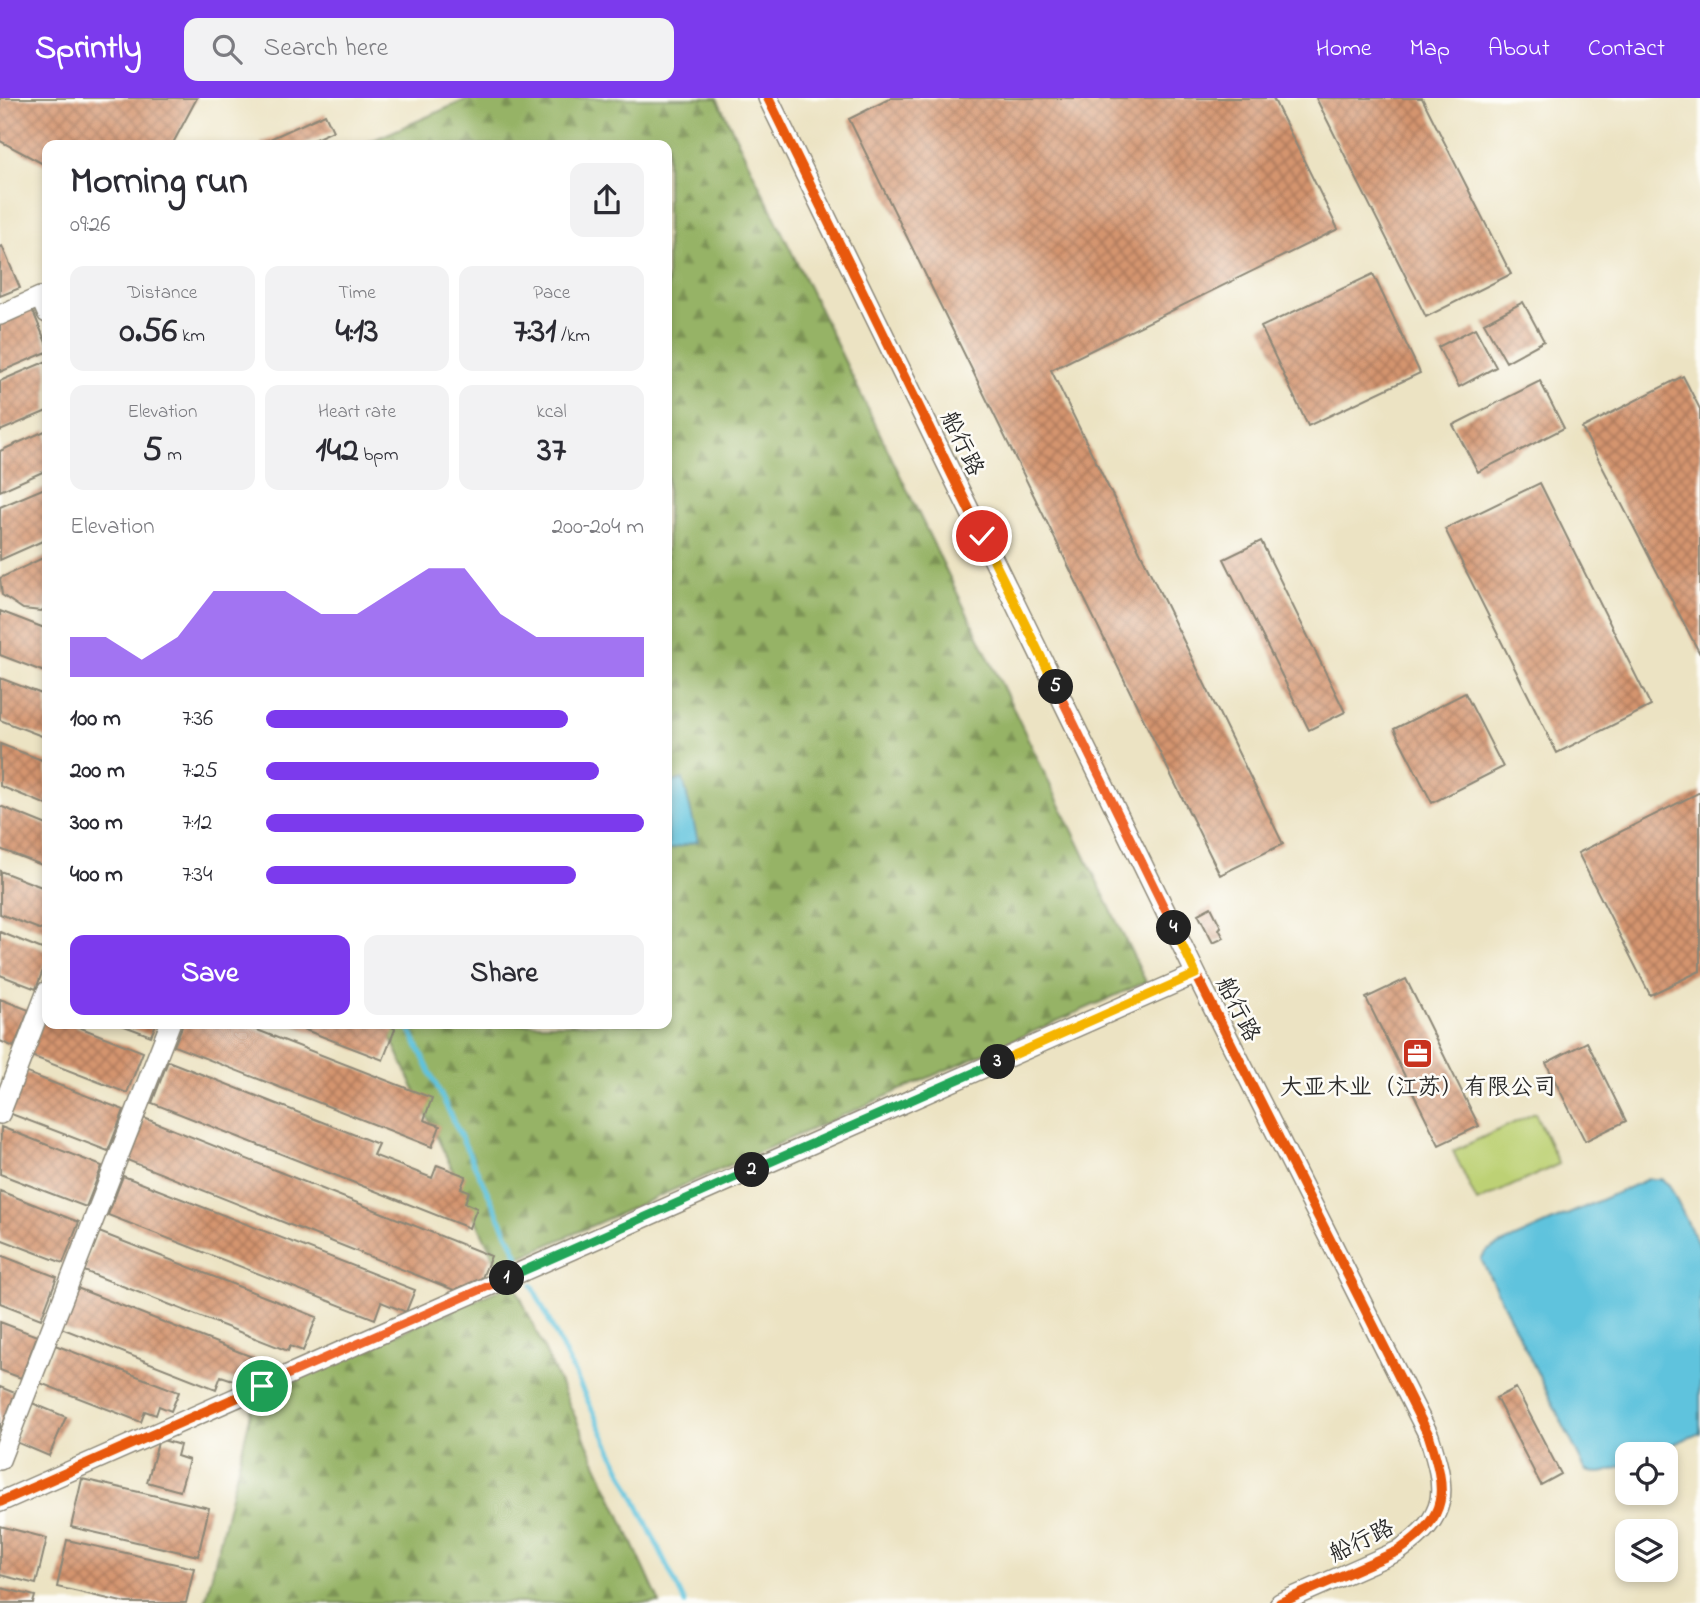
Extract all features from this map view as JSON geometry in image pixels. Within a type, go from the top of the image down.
[{"type":"street","name":"船行路","points":[[768,98],[1196,974],[1429,1436],[1440,1471],[1442,1499],[1431,1522],[1413,1541],[1398,1551],[1280,1603]]},
{"type":"street","points":[[0,314],[40,297],[42,302]]},
{"type":"street","points":[[0,1502],[1196,974]]},
{"type":"street","points":[[0,1114],[42,1004]]},
{"type":"street","points":[[0,1460],[168,1029]]},
{"type":"green space","points":[[470,98],[717,98],[1146,982],[498,1267],[386,1029],[672,1029],[672,140],[373,140]]},
{"type":"green space","points":[[1535,1113],[1559,1164],[1477,1202],[1453,1151]]},
{"type":"green space","points":[[514,1283],[660,1603],[205,1603],[255,1396]]},
{"type":"water","points":[[683,779],[698,841],[672,849],[672,782]]},
{"type":"water","points":[[1648,1179],[1661,1179],[1669,1185],[1700,1248],[1700,1433],[1678,1442],[1615,1442],[1615,1469],[1602,1473],[1586,1471],[1481,1259],[1488,1250]]},
{"type":"building","points":[[0,98],[197,98],[175,140],[42,140],[42,163],[0,141]]},
{"type":"building","points":[[891,98],[1273,98],[1338,229],[1051,370],[1283,844],[1220,875],[849,119]]},
{"type":"building","points":[[1316,98],[1422,98],[1511,274],[1426,317]]},
{"type":"building","points":[[325,114],[333,131],[313,140],[268,140]]},
{"type":"building","points":[[2,246],[20,288],[0,296],[0,247]]},
{"type":"building","points":[[1373,274],[1420,373],[1308,426],[1261,327]]},
{"type":"building","points":[[1523,302],[1544,341],[1506,362],[1484,323]]},
{"type":"building","points":[[32,309],[42,333],[42,354],[0,372],[0,322]]},
{"type":"building","points":[[1475,328],[1496,367],[1459,387],[1438,347]]},
{"type":"building","points":[[42,363],[42,413],[0,431],[0,381]]},
{"type":"building","points":[[1683,376],[1700,409],[1700,654],[1582,428]]},
{"type":"building","points":[[1540,381],[1564,428],[1478,472],[1453,425]]},
{"type":"building","points":[[42,432],[42,472],[0,491],[0,451]]},
{"type":"building","points":[[1540,483],[1651,706],[1557,753],[1445,529]]},
{"type":"building","points":[[42,489],[42,541],[0,560],[0,507]]},
{"type":"building","points":[[1261,541],[1345,712],[1309,730],[1224,559]]},
{"type":"building","points":[[42,558],[42,610],[23,609],[2,595],[0,578]]},
{"type":"building","points":[[0,611],[42,627],[42,671],[0,655]]},
{"type":"building","points":[[0,678],[42,694],[42,736],[0,720]]},
{"type":"building","points":[[1465,693],[1503,767],[1432,803],[1394,729]]},
{"type":"building","points":[[0,744],[42,760],[42,803],[0,786]]},
{"type":"building","points":[[1700,792],[1700,971],[1650,995],[1578,853]]},
{"type":"building","points":[[0,806],[42,823],[42,865],[0,849]]},
{"type":"building","points":[[0,871],[42,887],[42,930],[0,914]]},
{"type":"building","points":[[1211,907],[1224,938],[1213,943],[1198,914]]},
{"type":"building","points":[[0,932],[42,949],[42,973],[36,989],[0,975]]},
{"type":"building","points":[[1406,979],[1479,1126],[1439,1145],[1366,998]]},
{"type":"building","points":[[0,999],[29,1010],[14,1047],[0,1041]]},
{"type":"building","points":[[42,1024],[42,1029],[84,1029],[143,1052],[127,1093],[26,1054]]},
{"type":"building","points":[[132,1029],[154,1029],[151,1036]]},
{"type":"building","points":[[181,1029],[255,1029],[432,1098],[424,1120],[440,1126],[432,1147],[174,1046]]},
{"type":"building","points":[[303,1029],[395,1029],[383,1060]]},
{"type":"building","points":[[1587,1042],[1626,1121],[1585,1141],[1546,1063]]},
{"type":"building","points":[[168,1061],[378,1144],[373,1155],[432,1178],[437,1165],[466,1176],[461,1188],[469,1191],[465,1203],[477,1208],[469,1228],[152,1103]]},
{"type":"building","points":[[22,1071],[124,1110],[108,1151],[6,1112]]},
{"type":"building","points":[[144,1118],[491,1256],[482,1278],[454,1290],[127,1160]]},
{"type":"building","points":[[1,1127],[102,1166],[86,1207],[0,1174]]},
{"type":"building","points":[[123,1176],[415,1290],[406,1312],[381,1302],[375,1319],[108,1215]]},
{"type":"building","points":[[0,1191],[79,1222],[63,1263],[0,1239]]},
{"type":"building","points":[[99,1232],[317,1317],[303,1351],[290,1346],[288,1351],[84,1271]]},
{"type":"building","points":[[0,1255],[57,1277],[41,1319],[0,1303]]},
{"type":"building","points":[[77,1288],[265,1362],[261,1374],[242,1366],[236,1381],[221,1376],[216,1389],[61,1328]]},
{"type":"building","points":[[0,1322],[37,1336],[21,1378],[0,1370]]},
{"type":"building","points":[[55,1345],[179,1392],[171,1411],[159,1406],[156,1415],[145,1411],[141,1422],[40,1383]]},
{"type":"building","points":[[0,1387],[15,1393],[0,1432]]},
{"type":"building","points":[[1516,1388],[1561,1474],[1541,1485],[1496,1398]]},
{"type":"building","points":[[32,1403],[66,1417],[49,1456],[16,1442]]},
{"type":"building","points":[[159,1439],[180,1445],[177,1456],[189,1460],[180,1491],[147,1482]]},
{"type":"building","points":[[82,1479],[209,1508],[198,1556],[71,1527]]},
{"type":"building","points":[[0,1526],[47,1538],[36,1584],[0,1575]]},
{"type":"building","points":[[67,1540],[194,1568],[186,1603],[126,1603],[57,1587]]},
{"type":"building","points":[[1,1588],[35,1596],[33,1603],[0,1603]]},
{"type":"waterway","points":[[409,1029],[518,1256]]},
{"type":"waterway","points":[[532,1285],[685,1603]]},
{"type":"cycle path","points":[[768,98],[1196,974],[1429,1436],[1441,1488],[1440,1501],[1427,1526],[1398,1551],[1280,1603]]},
{"type":"cycle path","points":[[0,1502],[1196,974]]},
{"type":"place","name":"大亚木业（江苏）有限公司","points":[[1418,1054]]},
{"type":"route","points":[[262,1386],[1196,974],[982,536]]}]
